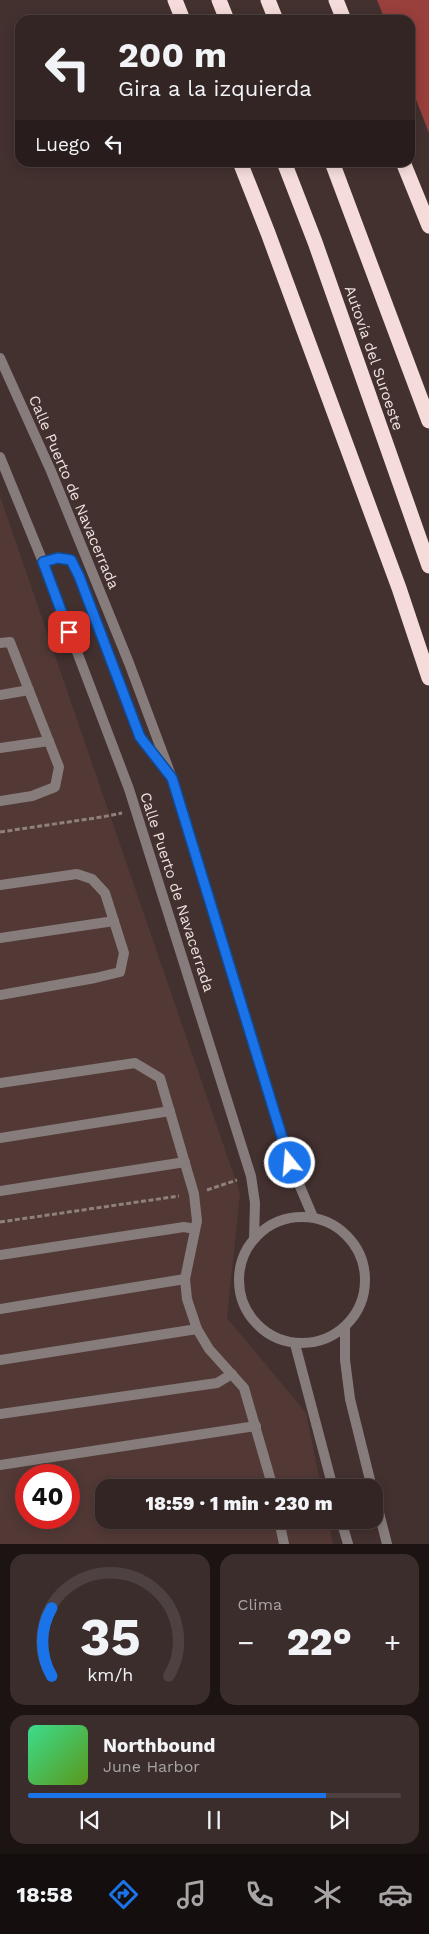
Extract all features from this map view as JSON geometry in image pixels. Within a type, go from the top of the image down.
[{"type":"highway","points":[[175,0],[181,15]]},
{"type":"highway","points":[[219,0],[225,15]]},
{"type":"highway","points":[[268,0],[274,15]]},
{"type":"highway","points":[[336,0],[342,15]]},
{"type":"highway","points":[[242,167],[400,588],[429,678]]},
{"type":"highway","name":"Autovía del Suroeste","points":[[286,167],[315,242],[429,566]]},
{"type":"highway","name":"Autovía del Suroeste","points":[[334,167],[429,421]]},
{"type":"highway","points":[[405,167],[429,226]]},
{"type":"street","name":"Calle Puerto de Navacerrada","points":[[0,358],[51,471],[129,663],[172,778],[290,1163],[313,1218]]},
{"type":"street","name":"Calle Puerto de Navacerrada","points":[[0,457],[43,562],[135,810],[251,1176],[255,1202],[254,1239]]},
{"type":"street","name":"Calle Puerto de Navacerrada","points":[[43,562],[58,558],[71,560],[79,576],[140,737],[172,778]]},
{"type":"street","points":[[0,643],[10,642],[59,767],[55,787],[32,796],[0,801]]},
{"type":"street","points":[[0,695],[29,690]]},
{"type":"street","points":[[0,748],[49,741]]},
{"type":"street","points":[[0,885],[77,874],[92,879],[105,893],[124,953],[120,972],[0,995]]},
{"type":"street","points":[[0,938],[114,921]]},
{"type":"street","points":[[0,1083],[135,1063],[160,1078],[194,1194],[197,1221],[186,1279],[187,1299],[197,1329],[209,1349],[244,1388],[271,1479]]},
{"type":"street","points":[[0,1138],[170,1111]]},
{"type":"street","points":[[0,1192],[184,1162]]},
{"type":"street","points":[[297,1217],[313,1218],[332,1224],[348,1236],[360,1253],[365,1272],[365,1292],[358,1312],[345,1327],[330,1338],[313,1343],[295,1344],[277,1338],[260,1328],[248,1312],[241,1294],[239,1275],[244,1256],[254,1239],[266,1228],[280,1220],[297,1217]]},
{"type":"street","points":[[0,1256],[184,1227],[195,1229]]},
{"type":"street","points":[[0,1309],[186,1279]]},
{"type":"street","points":[[345,1327],[345,1360],[350,1399],[370,1479]]},
{"type":"street","points":[[0,1360],[197,1329]]},
{"type":"street","points":[[295,1344],[331,1479]]},
{"type":"street","points":[[0,1414],[217,1383],[232,1374]]},
{"type":"street","points":[[0,1465],[256,1426]]},
{"type":"street","points":[[383,1528],[387,1544]]},
{"type":"street","points":[[281,1529],[284,1544]]},
{"type":"street","points":[[344,1529],[348,1544]]},
{"type":"path","points":[[0,832],[102,817],[135,810]]},
{"type":"path","points":[[0,1222],[194,1194],[251,1176]]},
{"type":"shaded area","points":[[377,0],[429,0],[429,133],[415,97],[415,15],[383,15]]},
{"type":"shaded area","points":[[0,496],[240,1193],[227,1318],[306,1413],[319,1479],[95,1479],[95,1529],[330,1529],[333,1544],[0,1544]]},
{"type":"route","points":[[69,632],[43,562],[58,558],[71,560],[79,576],[140,737],[172,778],[290,1163]]}]
